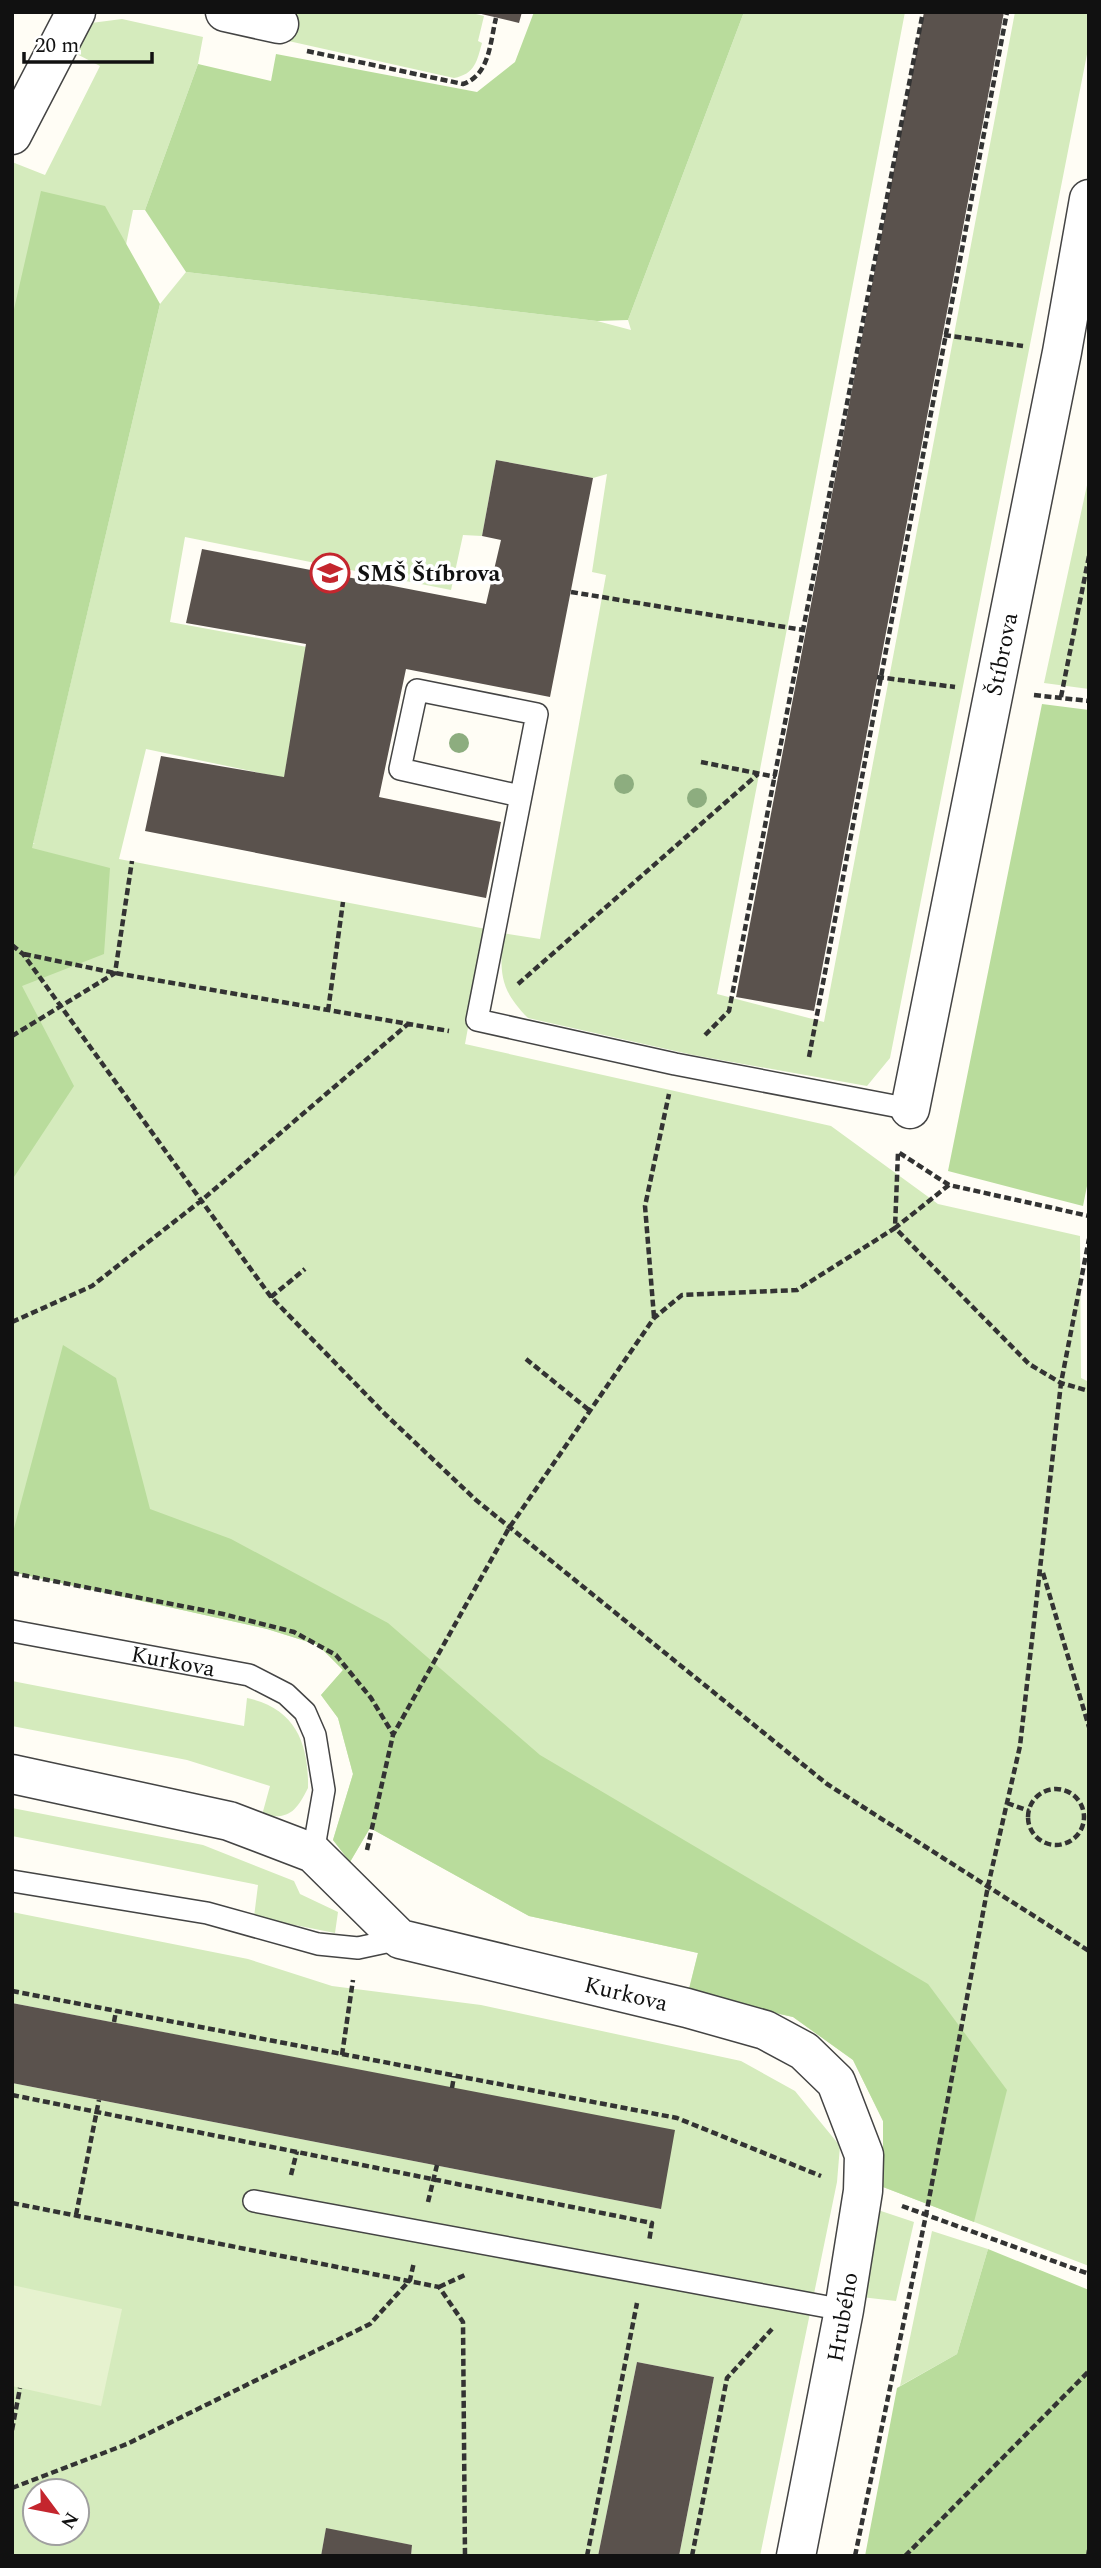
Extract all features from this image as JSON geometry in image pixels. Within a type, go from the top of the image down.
[{"type":"street","points":[[12,135],[76,12]]},
{"type":"street","points":[[225,12],[279,24]]},
{"type":"street","name":"Štíbrova","points":[[910,1110],[1062,352],[1089,200]]},
{"type":"street","points":[[12,1774],[229,1821],[313,1853],[400,1939]]},
{"type":"street","name":"Kurkova","points":[[400,1939],[687,2008],[765,2030],[804,2051],[836,2082]]},
{"type":"street","name":"Hrubého","points":[[796,2556],[844,2310],[863,2191],[864,2155],[836,2082]]},
{"type":"lane","points":[[520,796],[400,769],[417,690],[537,714],[477,1020],[910,1110]]},
{"type":"lane","name":"Kurkova","points":[[12,1632],[249,1675],[286,1694],[305,1712],[315,1735],[324,1790],[313,1853]]},
{"type":"lane","name":"Kurkova","points":[[12,1881],[207,1913],[318,1944],[358,1948],[400,1939]]},
{"type":"lane","points":[[254,2201],[844,2310]]},
{"type":"path","points":[[729,1011],[923,12]]},
{"type":"path","points":[[803,1089],[878,677],[1007,12]]},
{"type":"path","points":[[279,24],[281,46],[463,84],[473,80],[482,71],[496,18]]},
{"type":"path","points":[[944,335],[1062,352]]},
{"type":"path","points":[[1061,697],[1089,556]]},
{"type":"path","points":[[571,592],[803,630]]},
{"type":"path","points":[[878,677],[963,688]]},
{"type":"path","points":[[1027,695],[1089,702]]},
{"type":"path","points":[[701,762],[776,777]]},
{"type":"path","points":[[477,1020],[758,774]]},
{"type":"path","points":[[12,1036],[115,973],[132,861]]},
{"type":"path","points":[[328,1011],[343,902]]},
{"type":"path","points":[[12,945],[23,954],[271,1297],[386,1415],[509,1528],[827,1784],[1089,1951]]},
{"type":"path","points":[[12,1322],[92,1286],[202,1200],[408,1024]]},
{"type":"path","points":[[654,1318],[645,1206],[670,1090]]},
{"type":"path","points":[[1089,1216],[949,1185],[898,1152],[895,1227],[1029,1364],[1061,1383],[1089,1391]]},
{"type":"path","points":[[366,1857],[393,1735],[509,1528],[654,1318],[682,1295],[797,1290],[895,1227],[949,1185]]},
{"type":"path","points":[[855,2556],[926,2215],[988,1886],[1020,1746],[1061,1383],[1089,1240]]},
{"type":"path","points":[[271,1297],[305,1269]]},
{"type":"path","points":[[526,1359],[589,1410]]},
{"type":"path","points":[[1042,1569],[1089,1727]]},
{"type":"path","points":[[12,1573],[223,1614],[294,1632],[336,1655],[371,1698],[393,1735]]},
{"type":"path","points":[[1056,1789],[1074,1795],[1086,1810],[1076,1836],[1060,1844],[1043,1842],[1035,1836],[1028,1820],[1029,1811],[1039,1795],[1056,1789]]},
{"type":"path","points":[[1007,1803],[1029,1811]]},
{"type":"path","points":[[12,1991],[677,2118],[825,2177]]},
{"type":"path","points":[[114,2022],[116,2011]]},
{"type":"path","points":[[452,2088],[454,2076]]},
{"type":"path","points":[[12,2095],[652,2223],[587,2556]]},
{"type":"path","points":[[76,2215],[99,2100]]},
{"type":"path","points":[[12,2488],[127,2444],[370,2324],[410,2280],[437,2165]]},
{"type":"path","points":[[12,2203],[439,2287],[463,2322],[465,2556]]},
{"type":"path","points":[[926,2215],[1089,2274]]},
{"type":"path","points":[[692,2556],[727,2378],[796,2302]]},
{"type":"path","points":[[905,2556],[1089,2371]]},
{"type":"path","points":[[12,2430],[20,2388]]},
{"type":"path","points":[[1088,2556],[1089,2550]]},
{"type":"green space","points":[[289,12],[468,12],[484,16],[478,41],[482,43],[471,70],[454,78],[284,40]]},
{"type":"green space","points":[[534,12],[744,12],[628,320],[597,321],[186,272],[145,210],[198,64],[271,81],[276,54],[477,92],[515,62]]},
{"type":"green space","points":[[744,12],[905,12],[717,994],[824,1022],[1015,12],[1089,12],[1089,44],[890,1058],[867,1086],[693,1055],[528,1018],[506,988],[502,970],[502,933],[540,939],[606,575],[592,572],[607,474],[593,478],[496,460],[482,536],[463,535],[451,590],[185,537],[170,622],[307,647],[284,778],[146,749],[119,859],[486,929],[465,1044],[831,1126],[938,1204],[1080,1236],[1081,1378],[1089,1382],[1089,2266],[883,2187],[883,2121],[853,2060],[793,2017],[688,1993],[698,1953],[529,1916],[370,1828],[350,1862],[333,1840],[353,1774],[338,1718],[321,1695],[343,1670],[318,1645],[267,1629],[12,1572],[12,840],[35,844],[33,843],[160,304],[186,272],[597,321],[631,330],[628,320]]},
{"type":"green space","points":[[122,19],[203,37],[198,64],[145,210],[133,210],[12,811],[12,162],[45,175],[100,66],[67,49],[91,23]]},
{"type":"green space","points":[[41,191],[105,206],[160,304],[32,848],[110,868],[104,954],[22,986],[74,1086],[12,1180],[12,318]]},
{"type":"green space","points":[[1089,476],[1089,689],[1044,683]]},
{"type":"green space","points":[[1042,704],[1089,710],[1089,1176],[1083,1206],[948,1171]]},
{"type":"green space","points":[[63,1345],[116,1378],[150,1509],[231,1539],[388,1623],[540,1755],[928,1984],[1007,2090],[974,2222],[883,2187],[883,2121],[853,2060],[793,2017],[688,1993],[698,1953],[529,1916],[370,1828],[350,1862],[333,1840],[353,1774],[338,1718],[321,1695],[343,1670],[318,1645],[267,1629],[12,1572],[12,1536]]},
{"type":"green space","points":[[12,1681],[244,1726],[247,1698],[263,1703],[288,1719],[296,1730],[306,1756],[308,1788],[296,1808],[286,1815],[262,1815],[270,1786],[187,1760],[12,1726]]},
{"type":"green space","points":[[12,1808],[203,1845],[294,1881],[300,1894],[338,1912],[335,1933],[254,1917],[258,1885],[12,1836]]},
{"type":"green space","points":[[12,1912],[248,1959],[332,1986],[481,2005],[741,2061],[795,2091],[840,2146],[837,2182],[760,2556],[679,2556],[714,2377],[637,2362],[598,2556],[411,2556],[412,2545],[326,2529],[321,2556],[12,2556],[12,2083],[661,2209],[452,2088],[12,2003]]},
{"type":"green space","points":[[878,2210],[914,2222],[896,2301],[861,2297]]},
{"type":"green space","points":[[932,2231],[988,2249],[957,2354],[900,2386]]},
{"type":"green space","points":[[988,2249],[1089,2290],[1089,2556],[865,2556],[897,2388],[957,2354]]},
{"type":"green space","points":[[12,2285],[122,2309],[101,2406],[12,2386]]},
{"type":"building","points":[[473,12],[522,12],[519,23]]},
{"type":"building","points":[[924,12],[1004,12],[814,1011],[736,997]]},
{"type":"building","points":[[496,460],[593,478],[550,697],[406,669],[379,797],[501,822],[486,898],[145,831],[161,756],[284,777],[306,644],[186,623],[202,549],[486,604],[501,540],[482,536]]},
{"type":"building","points":[[12,2003],[675,2130],[661,2209],[12,2083]]},
{"type":"building","points":[[637,2362],[714,2377],[679,2556],[598,2556]]},
{"type":"building","points":[[326,2528],[412,2545],[411,2556],[321,2556]]},
{"type":"place","name":"SMŠ Štíbrova","points":[[330,573]]}]
